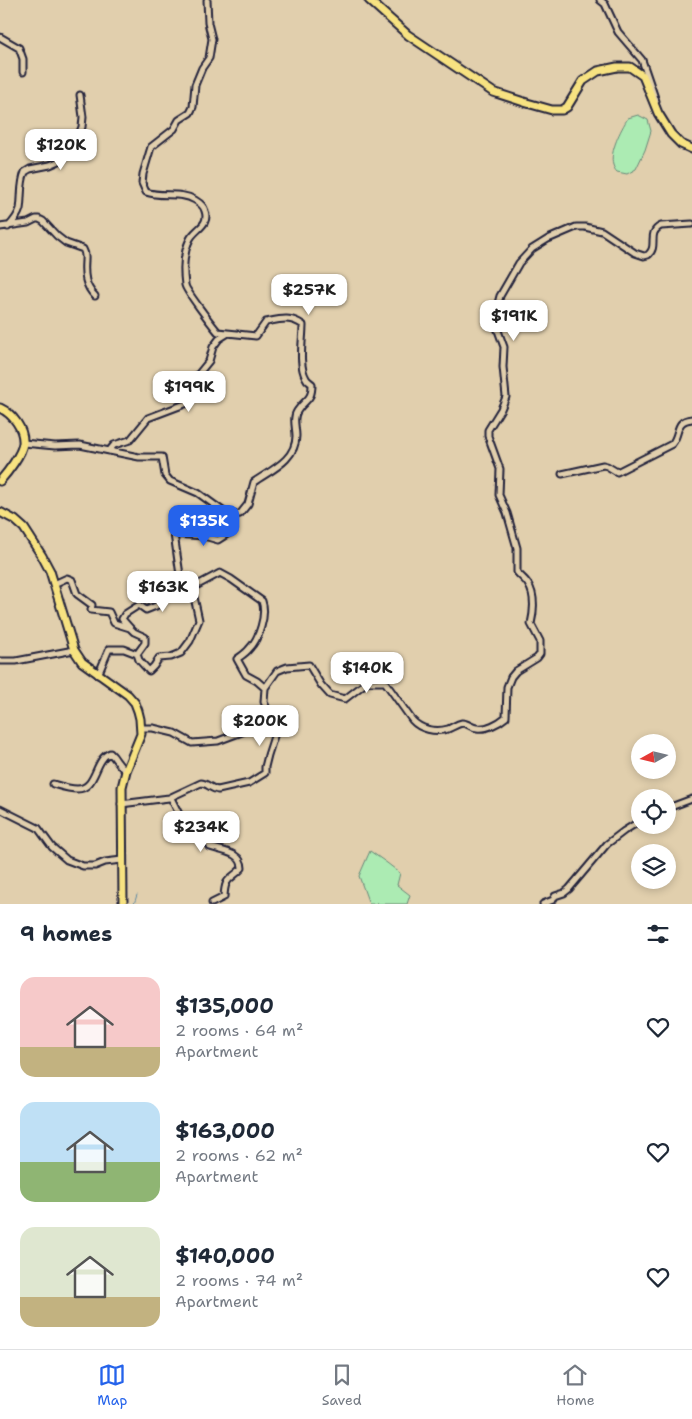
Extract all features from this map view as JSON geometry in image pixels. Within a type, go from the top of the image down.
[{"type":"main road","points":[[369,0],[408,34],[493,92],[552,110],[562,110],[567,107],[582,81],[598,71],[630,67],[643,76],[658,113],[672,134],[681,144],[692,149]]},
{"type":"main road","points":[[0,408],[6,410],[16,421],[22,434],[23,443],[19,453],[0,481]]},
{"type":"main road","points":[[0,512],[15,520],[24,528],[42,556],[50,571],[74,650],[82,662],[132,699],[138,711],[141,734],[126,771],[122,787],[124,904]]},
{"type":"street","points":[[23,443],[55,446],[80,445],[139,457],[162,457],[165,475],[170,481],[198,492],[227,514],[234,515],[240,514],[248,504],[254,482],[284,462],[295,449],[296,436],[294,424],[297,410],[311,398],[312,392],[312,384],[306,378],[302,369],[303,325],[296,320],[285,318],[266,322],[256,336],[218,332],[186,287],[184,263],[186,250],[191,238],[206,221],[207,216],[204,207],[182,195],[155,196],[146,192],[142,183],[151,147],[174,129],[179,120],[190,113],[193,107],[195,85],[202,68],[209,58],[212,39],[208,23],[207,0]]},
{"type":"street","points":[[600,0],[605,4],[618,32],[642,60],[658,105],[658,113]]},
{"type":"street","points":[[0,37],[19,48],[23,59],[23,72]]},
{"type":"street","points":[[8,227],[20,210],[21,186],[25,172],[30,169],[50,165],[64,158],[80,132],[83,118],[80,95]]},
{"type":"street","points":[[0,227],[28,223],[39,219],[66,243],[83,249],[86,254],[85,272],[88,290],[95,296]]},
{"type":"street","points":[[121,804],[171,798],[200,783],[215,789],[249,783],[265,773],[268,755],[276,730],[264,702],[265,688],[277,672],[287,667],[309,665],[321,685],[330,695],[346,699],[367,682],[385,682],[412,720],[423,728],[440,731],[465,723],[476,728],[482,728],[506,717],[507,687],[516,671],[539,657],[540,644],[532,624],[534,614],[531,590],[516,569],[517,548],[507,513],[499,495],[500,469],[488,436],[488,430],[506,400],[503,367],[504,347],[496,325],[495,315],[500,296],[519,263],[528,253],[543,242],[572,229],[585,227],[602,231],[644,256],[648,255],[653,249],[653,232],[657,227],[692,224]]},
{"type":"street","points":[[109,451],[114,445],[130,440],[148,418],[185,404],[196,395],[196,377],[209,360],[213,347],[219,339],[227,334]]},
{"type":"street","points":[[562,474],[603,466],[618,472],[672,444],[676,439],[681,423],[686,419],[692,418]]},
{"type":"street","points":[[137,654],[145,643],[144,638],[134,632],[122,619],[125,614],[139,605],[146,610],[156,606],[175,588],[180,575],[174,534],[204,536],[218,540],[229,533],[227,514]]},
{"type":"street","points":[[175,588],[192,588],[220,573],[231,578],[262,601],[264,605],[263,624],[250,648],[237,659],[246,675],[265,688]]},
{"type":"street","points":[[54,584],[67,578],[72,580],[77,594],[92,604],[91,610],[109,612],[114,623],[130,628]]},
{"type":"street","points":[[137,654],[139,660],[149,670],[159,658],[171,657],[181,653],[199,620],[192,588]]},
{"type":"street","points":[[98,675],[109,649],[124,649],[137,654]]},
{"type":"street","points":[[0,661],[16,661],[74,650]]},
{"type":"street","points":[[140,728],[153,728],[174,733],[192,743],[200,743],[218,741],[271,718]]},
{"type":"street","points":[[53,784],[78,789],[83,788],[95,774],[98,764],[104,755],[110,753],[120,767],[126,771]]},
{"type":"street","points":[[171,798],[185,826],[200,826],[210,847],[227,852],[241,860],[242,868],[231,876],[224,887],[224,898],[212,903]]},
{"type":"street","points":[[676,805],[692,799]]},
{"type":"street","points":[[0,809],[38,828],[52,847],[67,860],[83,866],[95,866],[105,862],[122,860]]},
{"type":"street","points":[[543,904],[553,900],[555,896],[569,889],[607,844],[631,827]]},
{"type":"green space","points":[[638,115],[648,120],[651,131],[645,150],[636,169],[627,174],[617,172],[612,160],[616,141],[628,118]]},
{"type":"green space","points":[[370,851],[400,873],[397,885],[410,895],[407,904],[378,904],[377,902],[369,904],[359,876]]},
{"type":"waterway","points":[[134,904],[137,895]]}]
